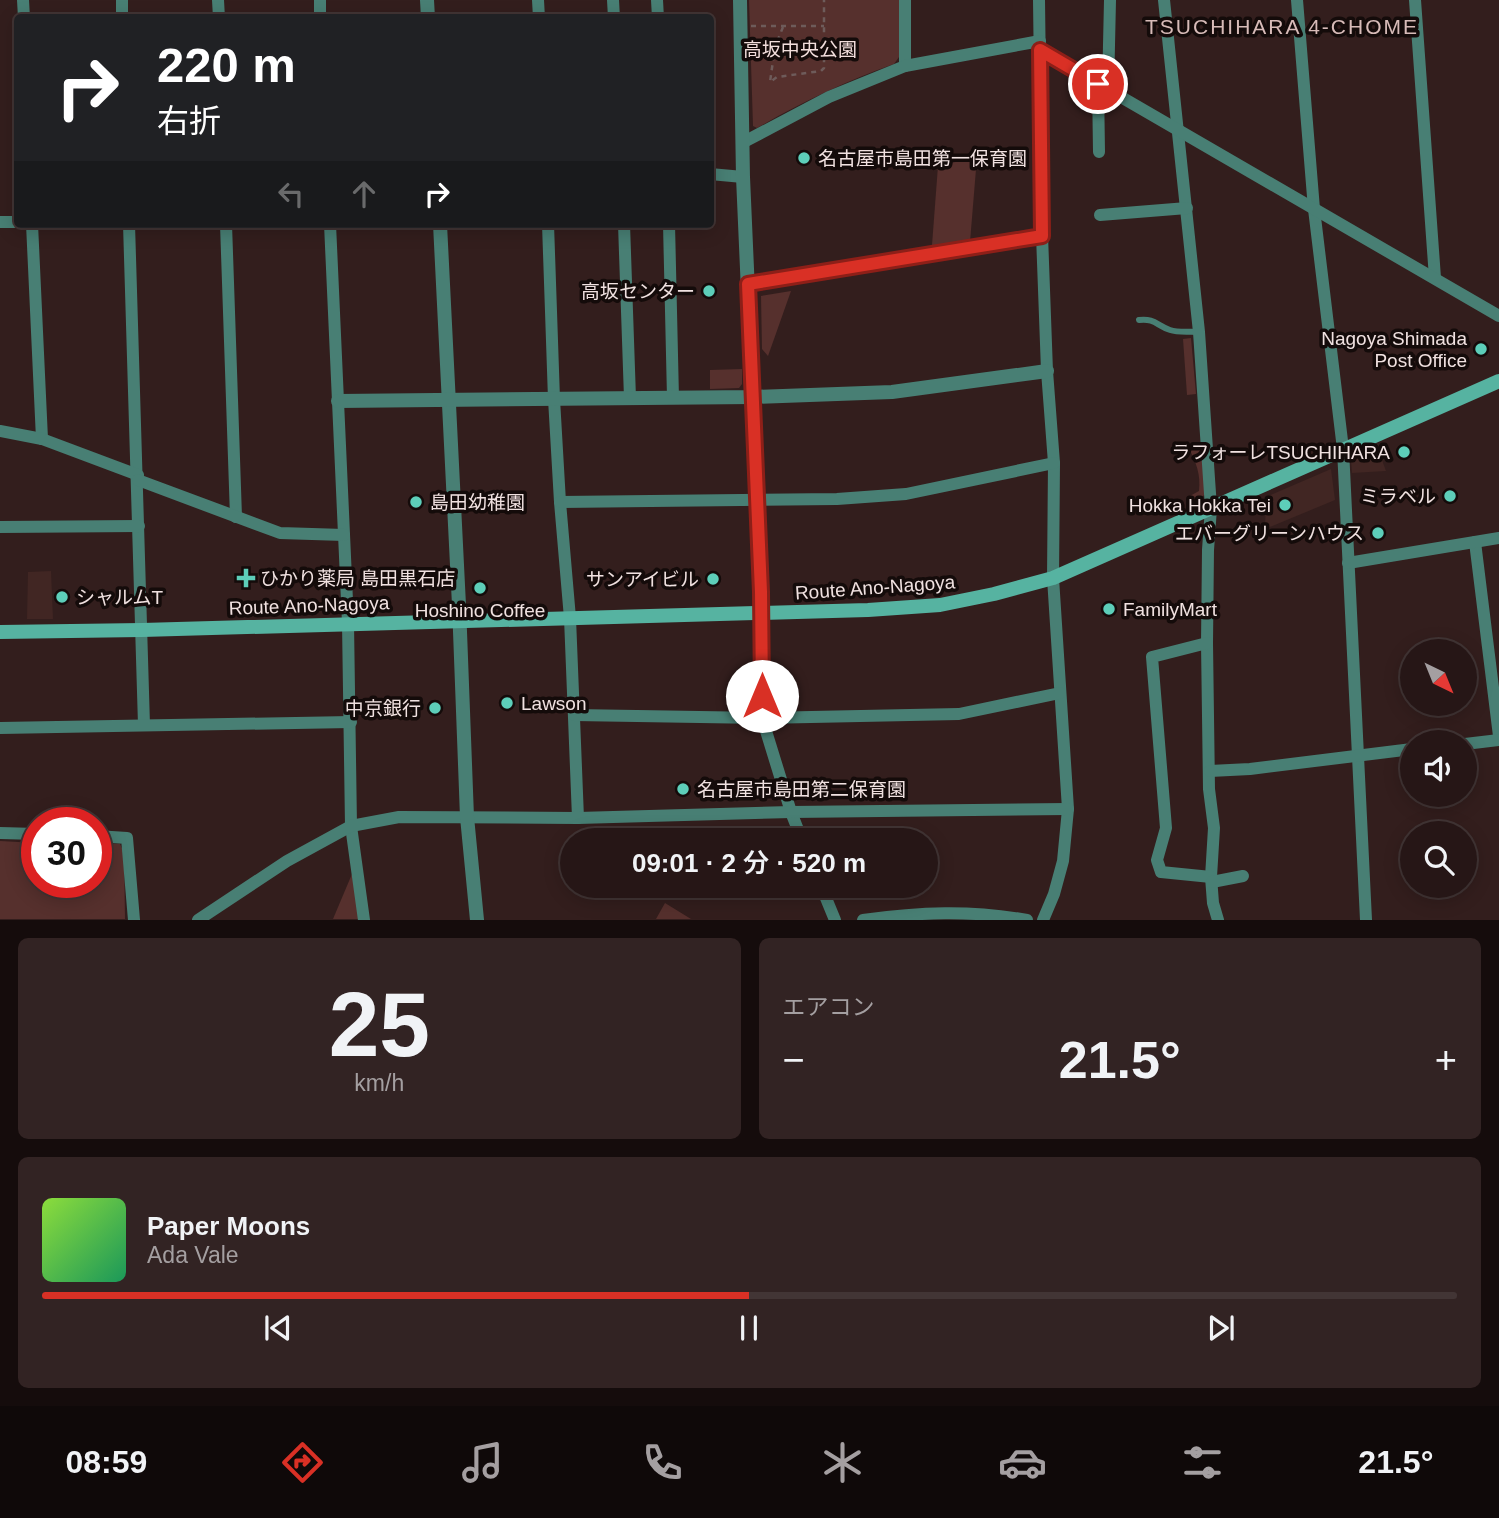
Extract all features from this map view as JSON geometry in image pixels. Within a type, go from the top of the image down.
[{"type":"main road","name":"Route Ano-Nagoya","points":[[0,632],[762,613],[940,605],[1053,578],[1499,381]]},
{"type":"street","points":[[740,0],[743,177],[762,613],[762,718],[797,828]]},
{"type":"street","points":[[905,0],[905,66]]},
{"type":"street","points":[[1039,0],[1042,236],[1047,371],[1054,463],[1053,578],[1068,809],[1063,860],[1054,894],[1043,919]]},
{"type":"street","points":[[1099,152],[1110,0]]},
{"type":"street","points":[[1164,0],[1199,332],[1211,508],[1207,643],[1209,789],[1214,828],[1211,880],[1218,919]]},
{"type":"street","points":[[1297,0],[1314,209],[1343,449],[1366,919]]},
{"type":"street","points":[[1415,0],[1435,278]]},
{"type":"street","points":[[742,143],[829,97],[905,66],[1040,46],[1103,87],[1499,316]]},
{"type":"street","points":[[714,174],[743,177]]},
{"type":"street","points":[[1100,215],[1186,208]]},
{"type":"street","points":[[32,228],[43,439]]},
{"type":"street","points":[[129,228],[145,725]]},
{"type":"street","points":[[226,228],[236,517]]},
{"type":"street","points":[[330,228],[348,623],[351,826],[363,919]]},
{"type":"street","points":[[440,228],[467,817],[477,919]]},
{"type":"street","points":[[548,228],[554,399],[570,618],[578,818]]},
{"type":"street","points":[[624,228],[630,398]]},
{"type":"street","points":[[669,228],[673,398]]},
{"type":"street","points":[[748,284],[1042,236]]},
{"type":"street","points":[[338,401],[448,402],[892,392],[1047,371]]},
{"type":"street","points":[[0,432],[43,439],[280,534],[344,535]]},
{"type":"street","points":[[560,502],[837,499],[906,494],[1054,463]]},
{"type":"street","points":[[0,527],[139,526]]},
{"type":"street","points":[[1348,563],[1499,538]]},
{"type":"street","points":[[1475,542],[1499,738],[1477,742]]},
{"type":"street","points":[[1207,643],[1152,657],[1166,828],[1158,850],[1158,868],[1168,874],[1211,880],[1243,876]]},
{"type":"street","points":[[574,715],[762,718],[959,714],[1060,693]]},
{"type":"street","points":[[0,728],[351,722]]},
{"type":"street","points":[[1210,771],[1250,769],[1400,750]]},
{"type":"street","points":[[198,919],[287,861],[351,826],[399,817],[578,818],[1068,809]]},
{"type":"street","points":[[0,833],[21,834]]},
{"type":"street","points":[[112,837],[127,838],[134,919]]},
{"type":"street","points":[[826,898],[835,919]]},
{"type":"street","points":[[863,919],[959,911],[1027,919]]},
{"type":"lane","points":[[1139,320],[1157,321],[1167,330],[1199,332]]},
{"type":"path","points":[[783,27],[775,47],[770,82],[777,77],[821,71],[824,68],[824,0]]},
{"type":"path","points":[[748,26],[824,26]]},
{"type":"shaded area","points":[[1378,449],[1386,471],[1352,473],[1351,460]]},
{"type":"shaded area","points":[[1331,469],[1335,500],[1265,529],[1266,497]]},
{"type":"shaded area","points":[[51,571],[53,619],[27,619],[28,572]]},
{"type":"green space","name":"高坂中央公園","points":[[749,0],[899,0],[899,57],[894,64],[824,93],[757,128],[753,126]]},
{"type":"green space","points":[[977,157],[970,242],[935,247],[932,245],[938,166]]},
{"type":"green space","points":[[791,291],[768,356],[762,349],[761,296]]},
{"type":"green space","points":[[1191,338],[1196,394],[1187,395],[1183,339]]},
{"type":"green space","points":[[742,369],[742,384],[739,388],[710,389],[710,370]]},
{"type":"green space","points":[[1201,443],[1207,494],[1190,502],[1188,497],[1199,491],[1199,479],[1189,448]]},
{"type":"green space","points":[[0,841],[21,842],[21,898],[112,898],[112,844],[120,844],[124,853],[125,919],[0,919]]},
{"type":"green space","points":[[352,874],[360,919],[333,919]]},
{"type":"green space","points":[[665,903],[691,919],[656,919]]},
{"type":"place","name":"名古屋市島田第一保育園","points":[[804,158]]},
{"type":"place","name":"高坂センター","points":[[709,291]]},
{"type":"place","name":"Nagoya Shimada Post Office","points":[[1481,349]]},
{"type":"place","name":"ラフォーレTSUCHIHARA","points":[[1404,452]]},
{"type":"place","name":"ミラベル","points":[[1450,496]]},
{"type":"place","name":"島田幼稚園","points":[[416,502]]},
{"type":"place","name":"Hokka Hokka Tei","points":[[1285,505]]},
{"type":"place","name":"エバーグリーンハウス","points":[[1378,533]]},
{"type":"place","name":"ひかり薬局 島田黒石店","points":[[246,578]]},
{"type":"place","name":"サンアイビル","points":[[713,579]]},
{"type":"place","name":"Hoshino Coffee","points":[[480,588]]},
{"type":"place","name":"シャルムT","points":[[62,597]]},
{"type":"place","name":"FamilyMart","points":[[1109,609]]},
{"type":"place","name":"Lawson","points":[[507,703]]},
{"type":"place","name":"中京銀行","points":[[435,708]]},
{"type":"place","name":"名古屋市島田第二保育園","points":[[683,789]]},
{"type":"district","name":"TSUCHIHARA 4-CHOME","points":[[1282,27]]},
{"type":"route","points":[[762,696],[761,592],[748,284],[1042,236],[1040,50],[1098,84]]}]
